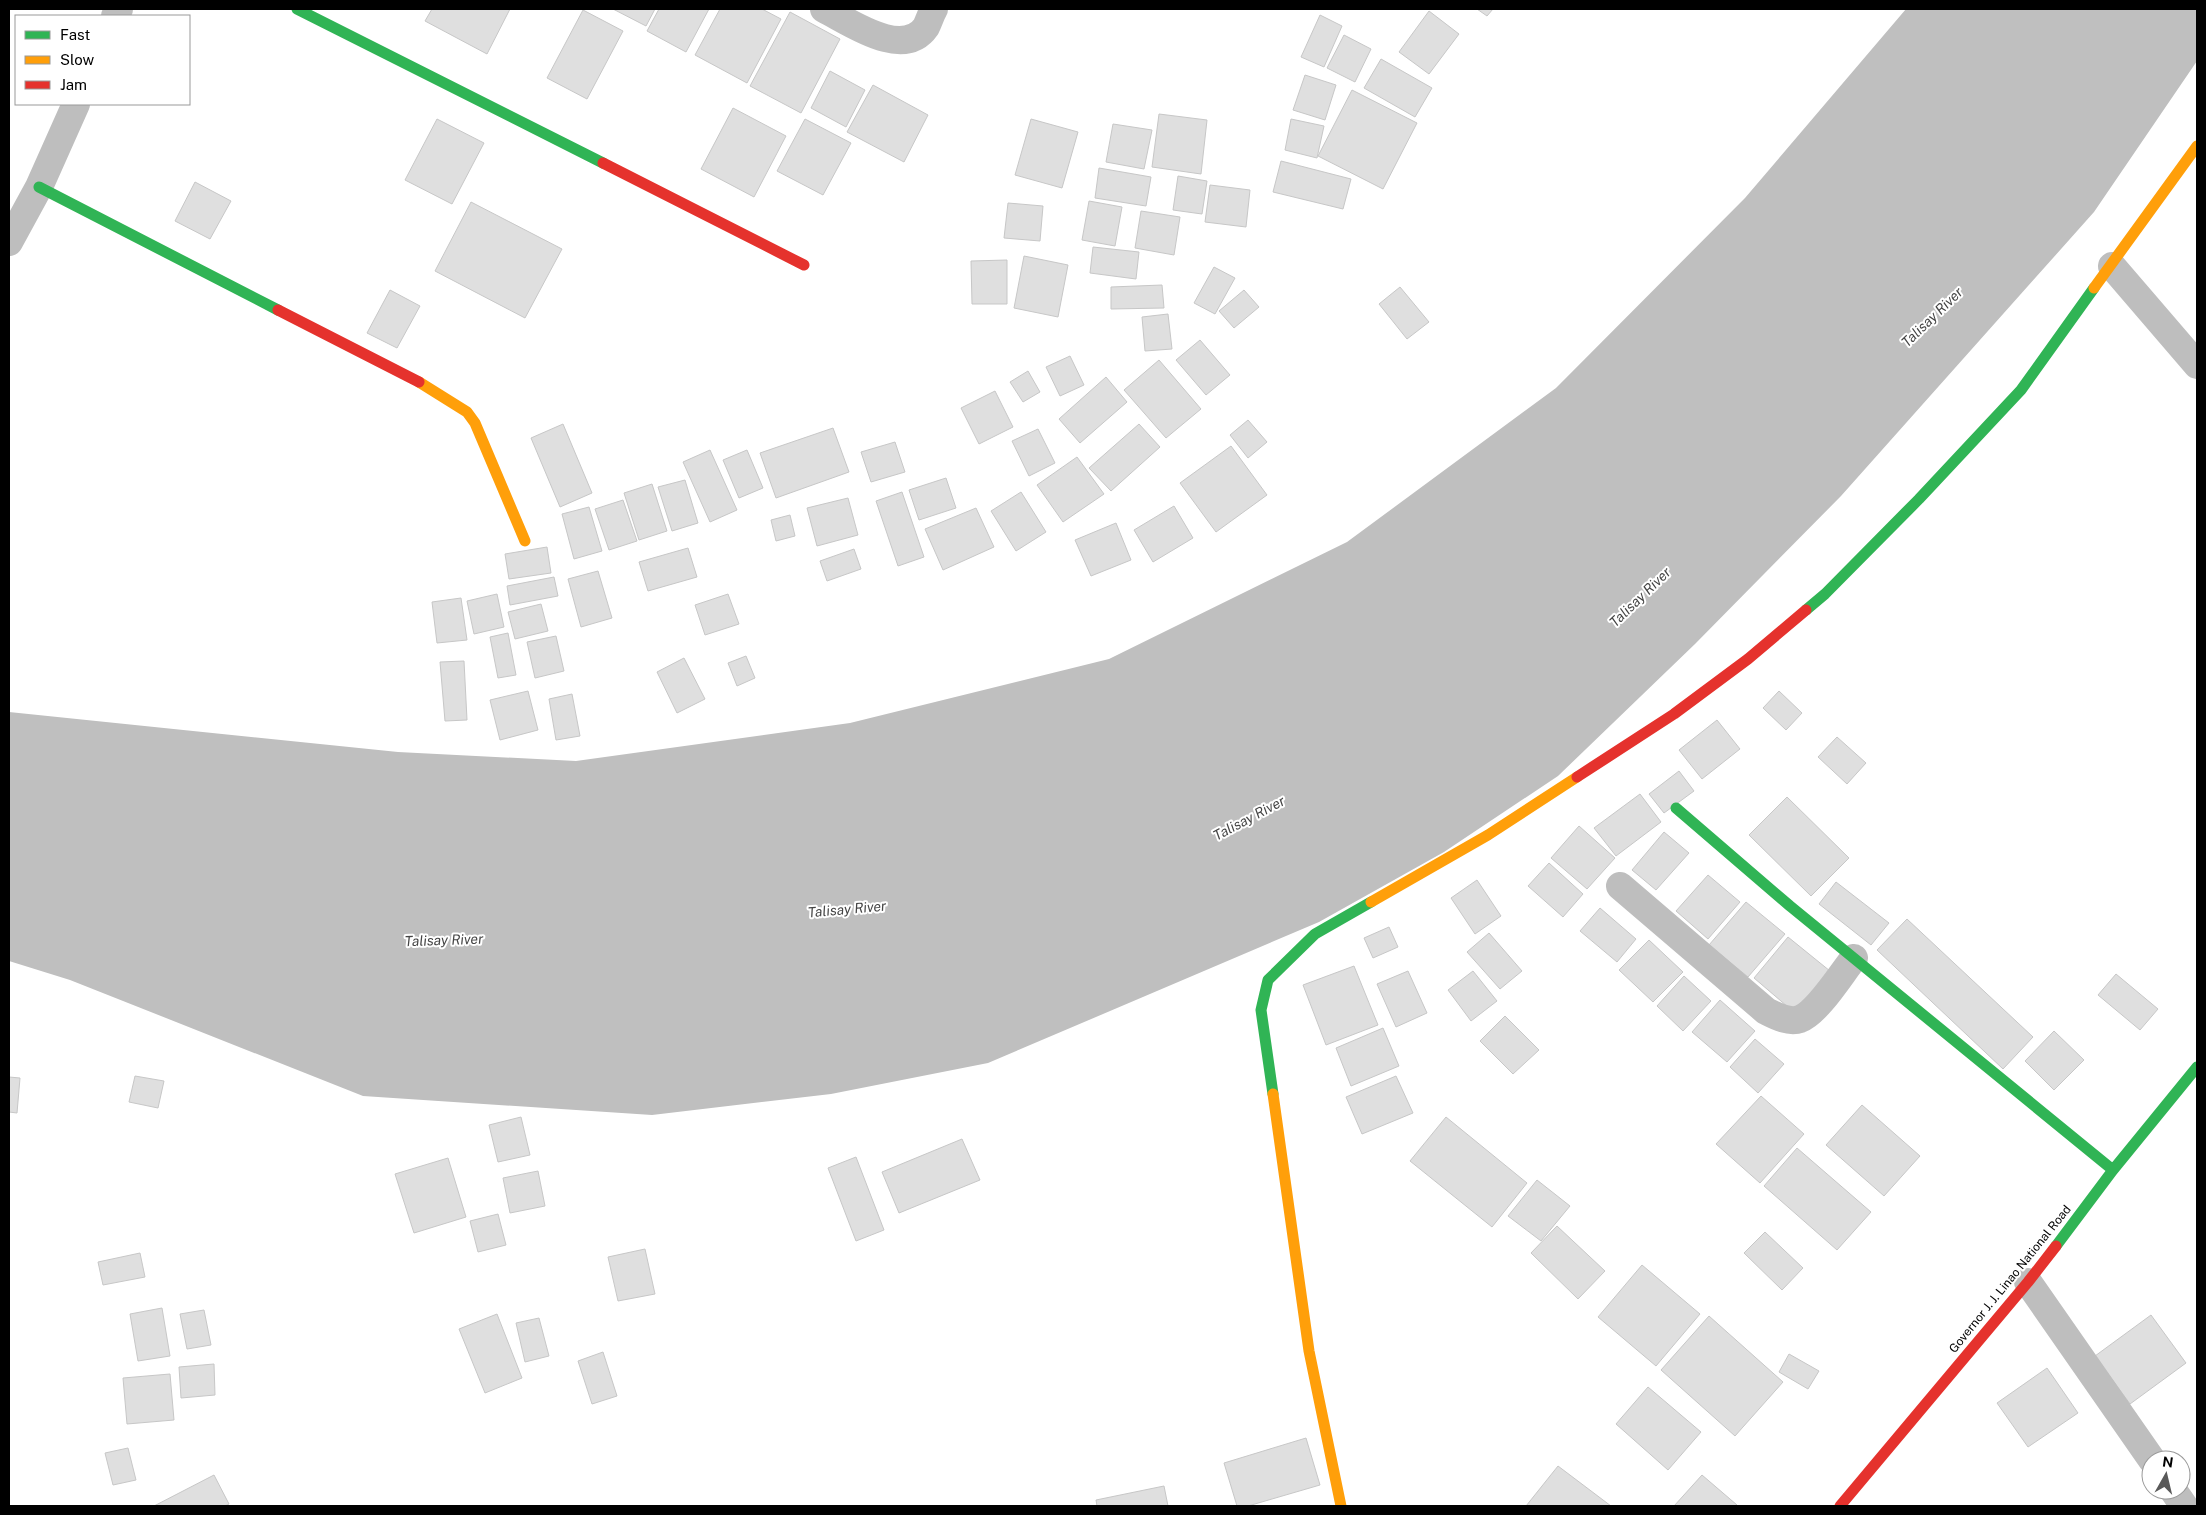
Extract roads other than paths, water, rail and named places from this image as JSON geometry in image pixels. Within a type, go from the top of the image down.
[{"type":"street","points":[[297,9],[804,265]]},
{"type":"street","points":[[824,9],[886,40],[906,40],[925,28],[934,9]]},
{"type":"street","points":[[9,242],[39,187],[76,105]]},
{"type":"street","points":[[1341,1506],[1309,1351],[1261,1010],[1268,980],[1315,934],[1488,835],[1674,714],[1755,653],[1825,594],[1919,499],[2021,390],[2197,146]]},
{"type":"street","points":[[39,187],[419,382],[468,412],[475,423],[524,540]]},
{"type":"street","points":[[2112,266],[2197,365]]},
{"type":"street","points":[[1676,808],[1854,958],[2113,1170]]},
{"type":"street","points":[[1620,886],[1766,1011],[1784,1019],[1799,1019],[1812,1011],[1854,958]]},
{"type":"street","name":"Governor J. J. Linao National Road","points":[[1840,1506],[2028,1282],[2113,1170],[2197,1067]]},
{"type":"street","points":[[2028,1282],[2145,1450]]},
{"type":"water","name":"Talisay River","points":[[1906,9],[2197,9],[2197,61],[2094,212],[1841,496],[1695,644],[1558,776],[1444,852],[1319,922],[988,1063],[831,1094],[652,1115],[363,1096],[70,980],[9,961],[9,712],[398,752],[576,761],[850,723],[1109,659],[1347,542],[1556,388],[1745,198]]}]
